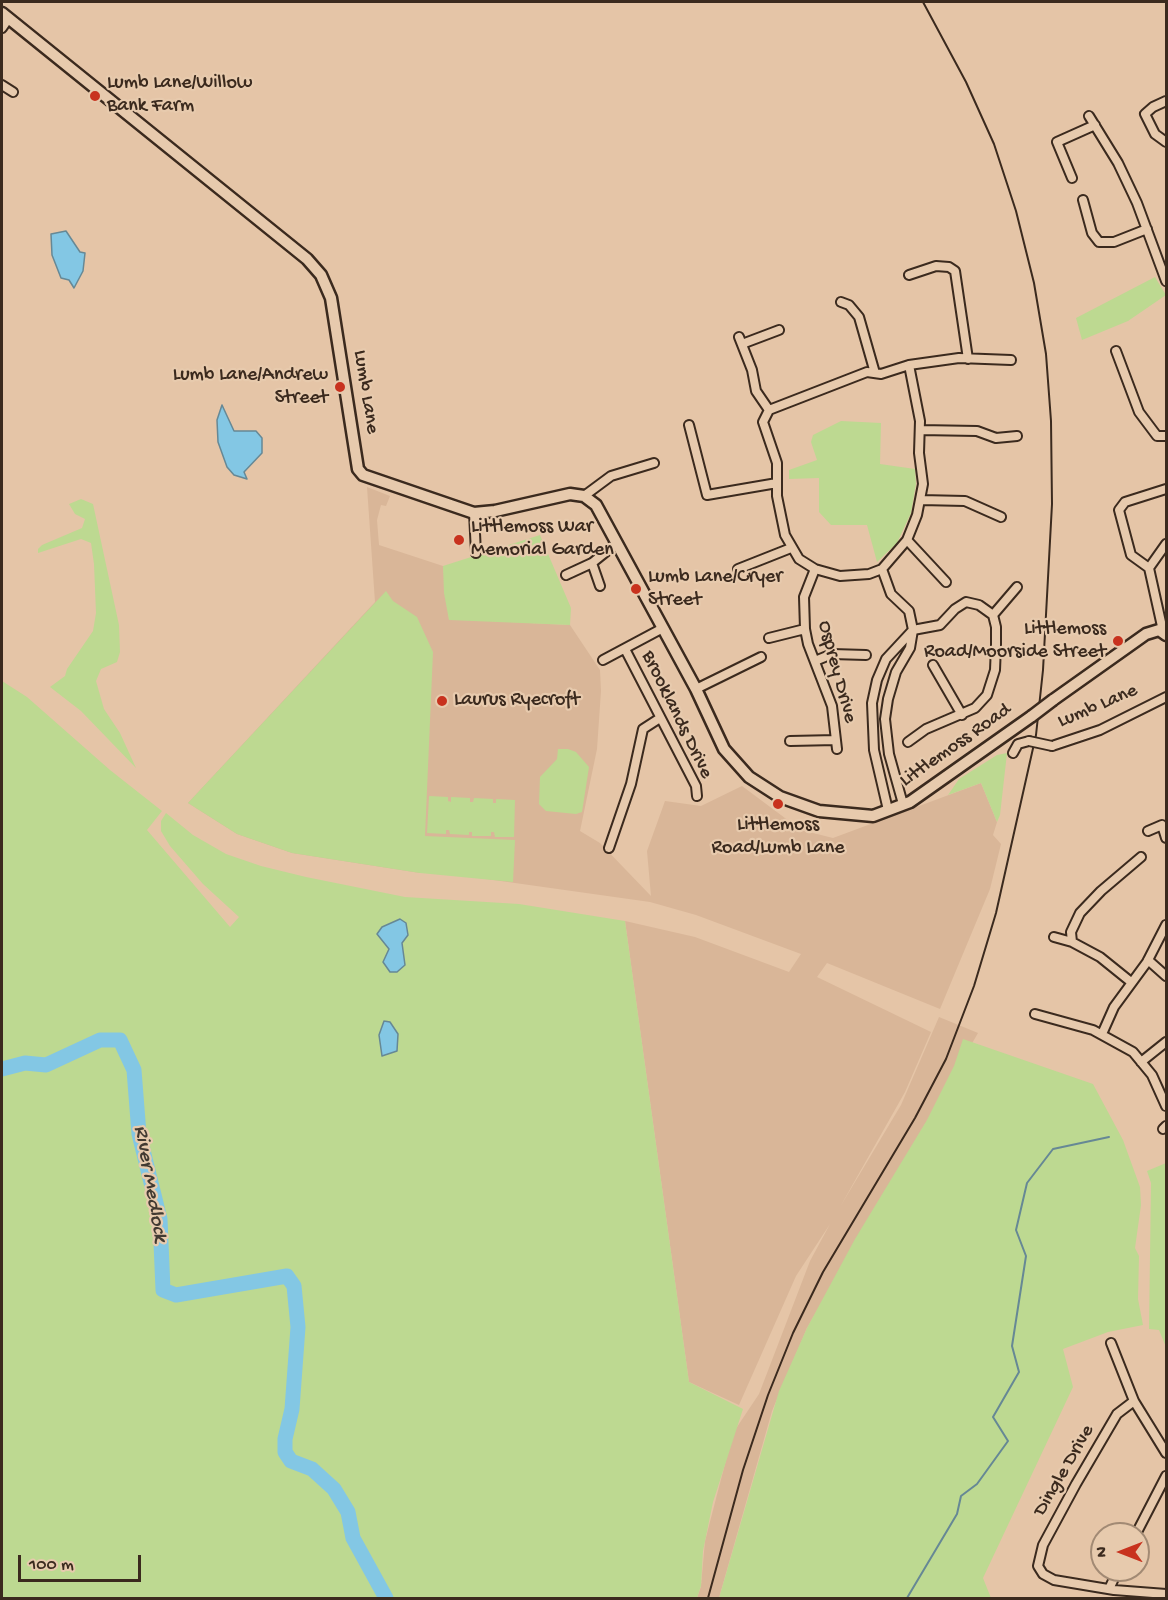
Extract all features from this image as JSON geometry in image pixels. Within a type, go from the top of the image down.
[{"type":"street","name":"Lumb Lane","points":[[3,21],[307,259],[321,275],[331,298],[358,469],[363,475],[474,513],[495,511],[570,494],[584,496]]},
{"type":"street","points":[[2,85],[13,92]]},
{"type":"street","points":[[1166,142],[1155,134],[1145,114],[1153,107],[1167,101]]},
{"type":"street","points":[[1089,116],[1118,163],[1167,281]]},
{"type":"street","points":[[1047,140],[1058,142],[1095,125]]},
{"type":"street","points":[[1058,142],[1072,178]]},
{"type":"street","points":[[1083,200],[1092,233],[1099,242],[1114,242],[1147,229]]},
{"type":"street","points":[[909,275],[936,266],[949,267],[955,271],[968,359]]},
{"type":"street","points":[[841,302],[849,305],[859,316],[871,372]]},
{"type":"street","points":[[769,410],[756,391],[752,370],[740,340],[779,330]]},
{"type":"street","points":[[1116,351],[1138,412],[1156,436],[1167,436]]},
{"type":"street","points":[[909,365],[916,394],[923,484],[921,500],[907,540],[882,569],[869,574],[830,575],[814,569],[800,559],[785,536],[777,483],[777,463],[763,422],[769,410],[871,372],[909,365],[968,359],[1011,360]]},
{"type":"street","points":[[689,425],[707,495]]},
{"type":"street","points":[[920,430],[977,430],[996,438],[1017,436]]},
{"type":"street","points":[[654,463],[611,476],[584,496],[596,505],[696,689],[761,657]]},
{"type":"street","points":[[696,499],[777,483]]},
{"type":"street","points":[[1165,633],[1149,568],[1131,555],[1119,510],[1125,502],[1167,489]]},
{"type":"street","points":[[921,500],[965,501],[1001,517]]},
{"type":"street","points":[[474,513],[476,553]]},
{"type":"street","points":[[907,540],[945,582]]},
{"type":"street","points":[[566,575],[592,563],[617,543]]},
{"type":"street","points":[[1149,568],[1167,544]]},
{"type":"street","points":[[738,569],[791,548]]},
{"type":"street","points":[[592,563],[600,586]]},
{"type":"street","name":"Osprey Drive","points":[[790,741],[837,744],[832,706],[806,629],[804,597],[814,569]]},
{"type":"street","points":[[882,569],[891,594],[909,611],[913,630],[910,648],[896,672],[885,719],[889,754],[903,804]]},
{"type":"street","points":[[993,615],[1017,586]]},
{"type":"street","points":[[888,810],[874,750],[872,703],[877,680],[886,659],[913,630],[940,625],[955,609],[966,602],[979,605],[993,615],[996,627],[995,670],[987,695],[975,708],[962,716],[926,729],[908,742]]},
{"type":"street","points":[[603,660],[663,628]]},
{"type":"street","points":[[769,638],[806,629]]},
{"type":"street","name":"Littlemoss Road","points":[[696,689],[724,749],[749,777],[780,797],[819,811],[873,816],[910,802],[1146,634],[1165,633]]},
{"type":"street","name":"Brooklands Drive","points":[[625,649],[696,786],[697,796]]},
{"type":"street","points":[[815,661],[831,654],[866,656]]},
{"type":"street","points":[[933,665],[962,716]]},
{"type":"street","name":"Lumb Lane","points":[[1013,753],[1018,744],[1029,741],[1052,746],[1100,730],[1167,697]]},
{"type":"street","points":[[609,848],[631,784],[643,729],[660,717]]},
{"type":"street","points":[[1148,831],[1164,824],[1167,838]]},
{"type":"street","points":[[1072,942],[1071,932],[1080,913],[1101,891],[1141,858]]},
{"type":"street","points":[[1102,1034],[1114,1007],[1148,960],[1167,925]]},
{"type":"street","points":[[1054,937],[1072,942],[1100,957],[1131,982]]},
{"type":"street","points":[[1148,960],[1167,976]]},
{"type":"street","points":[[1035,1014],[1102,1034],[1133,1052],[1152,1074],[1167,1106]]},
{"type":"street","points":[[1142,1062],[1167,1042]]},
{"type":"street","points":[[1111,1343],[1134,1401],[1167,1453]]},
{"type":"street","name":"Dingle Drive","points":[[1109,1589],[1054,1580],[1043,1574],[1038,1566],[1042,1545],[1076,1484],[1117,1414],[1134,1401]]},
{"type":"street","points":[[1142,1522],[1167,1476]]},
{"type":"street","points":[[1112,1582],[1109,1589],[1167,1594]]},
{"type":"shaded area","points":[[367,487],[390,496],[386,506],[381,505],[377,520],[379,545],[443,566],[449,619],[570,625],[600,670],[597,749],[580,831],[600,843],[651,896],[647,851],[665,801],[701,806],[742,786],[801,830],[833,838],[981,783],[997,822],[993,835],[1001,844],[990,889],[940,1009],[827,963],[817,977],[931,1032],[905,1092],[840,1207],[901,1105],[939,1017],[978,1033],[807,1328],[772,1411],[719,1598],[697,1598],[701,1586],[705,1541],[733,1433],[759,1394],[810,1261],[830,1224],[796,1276],[739,1405],[689,1382],[625,921],[695,937],[789,972],[801,954],[696,915],[650,902],[444,873],[420,873],[292,853],[237,834],[188,803],[375,602]]},
{"type":"green space","points":[[1155,277],[1166,295],[1128,321],[1082,340],[1076,318]]},
{"type":"green space","points":[[841,421],[881,423],[880,464],[915,469],[916,484],[911,513],[897,543],[877,562],[867,525],[831,525],[819,512],[819,478],[789,479],[789,470],[817,460],[811,442],[813,435]]},
{"type":"green space","points":[[81,499],[93,504],[119,625],[120,652],[117,662],[101,669],[96,681],[104,709],[120,733],[136,768],[81,711],[50,687],[65,676],[67,669],[93,631],[96,613],[94,564],[91,543],[81,539],[38,553],[38,549],[42,545],[82,528],[85,519],[75,514],[69,504]]},
{"type":"green space","points":[[540,535],[571,608],[570,625],[449,620],[444,593],[443,566]]},
{"type":"green space","points":[[386,591],[393,601],[417,617],[433,652],[425,836],[515,840],[513,882],[420,873],[292,853],[237,834],[188,803]]},
{"type":"green space","points":[[2,681],[27,697],[110,770],[162,811],[147,830],[230,927],[239,917],[203,884],[170,846],[161,831],[161,821],[166,813],[193,835],[226,854],[261,866],[306,877],[405,897],[519,904],[625,921],[689,1382],[743,1409],[713,1502],[703,1551],[701,1586],[697,1598],[2,1598]]},
{"type":"green space","points":[[558,749],[576,752],[589,767],[582,812],[576,814],[546,811],[539,804],[540,777],[557,759]]},
{"type":"green space","points":[[1007,753],[1000,815],[997,822],[981,783],[948,795],[959,779],[997,755]]},
{"type":"green space","points":[[429,796],[448,797],[448,801],[451,802],[451,797],[470,798],[470,802],[473,802],[474,798],[493,799],[493,803],[496,803],[496,799],[515,800],[514,837],[495,837],[494,832],[491,832],[491,836],[472,836],[472,832],[469,832],[469,835],[450,834],[449,830],[446,830],[446,834],[427,833]]},
{"type":"green space","points":[[963,1039],[1093,1084],[1123,1140],[1140,1187],[1141,1205],[1135,1248],[1139,1256],[1138,1299],[1143,1325],[1108,1332],[1063,1349],[1073,1387],[983,1578],[991,1598],[719,1598],[779,1391],[807,1328],[855,1239],[927,1120],[954,1066]]},
{"type":"green space","points":[[1166,1163],[1166,1347],[1159,1330],[1149,1329],[1151,1183],[1147,1171]]},
{"type":"water","points":[[66,231],[80,252],[85,253],[83,271],[74,288],[69,280],[61,278],[52,255],[51,234]]},
{"type":"water","points":[[222,405],[234,431],[256,431],[262,438],[262,453],[244,472],[247,479],[234,475],[227,467],[218,442],[217,420]]},
{"type":"water","points":[[400,919],[406,923],[408,935],[402,943],[405,965],[397,972],[390,972],[383,962],[389,949],[377,934],[382,927]]},
{"type":"water","points":[[384,1021],[390,1022],[398,1034],[397,1051],[382,1056],[379,1035]]},
{"type":"waterway","name":"River Medlock","points":[[2,1069],[25,1063],[46,1065],[100,1040],[120,1040],[134,1070],[139,1134],[160,1219],[163,1290],[176,1295],[287,1276],[294,1286],[298,1327],[292,1409],[285,1439],[285,1452],[291,1461],[312,1469],[334,1489],[348,1512],[353,1538],[386,1598]]},
{"type":"waterway","points":[[907,1598],[957,1514],[961,1496],[977,1484],[1008,1441],[993,1417],[1019,1372],[1012,1346],[1026,1256],[1016,1230],[1027,1183],[1053,1149],[1109,1137]]},
{"type":"railway","points":[[708,1598],[743,1470],[768,1395],[793,1333],[823,1272],[915,1118],[946,1059],[974,986],[996,913],[1036,735],[1043,670],[1052,504],[1051,421],[1046,354],[1034,283],[1016,211],[994,144],[966,82],[923,2]]},
{"type":"place","name":"Lumb Lane/Willow Bank Farm","points":[[95,96]]},
{"type":"place","name":"Lumb Lane/Andrew Street","points":[[340,387]]},
{"type":"place","name":"Littlemoss War Memorial Garden","points":[[459,540]]},
{"type":"place","name":"Lumb Lane/Cryer Street","points":[[636,589]]},
{"type":"place","name":"Littlemoss Road/Moorside Street","points":[[1118,641]]},
{"type":"place","name":"Laurus Ryecroft","points":[[442,701]]},
{"type":"place","name":"Littlemoss Road/Lumb Lane","points":[[778,804]]}]
